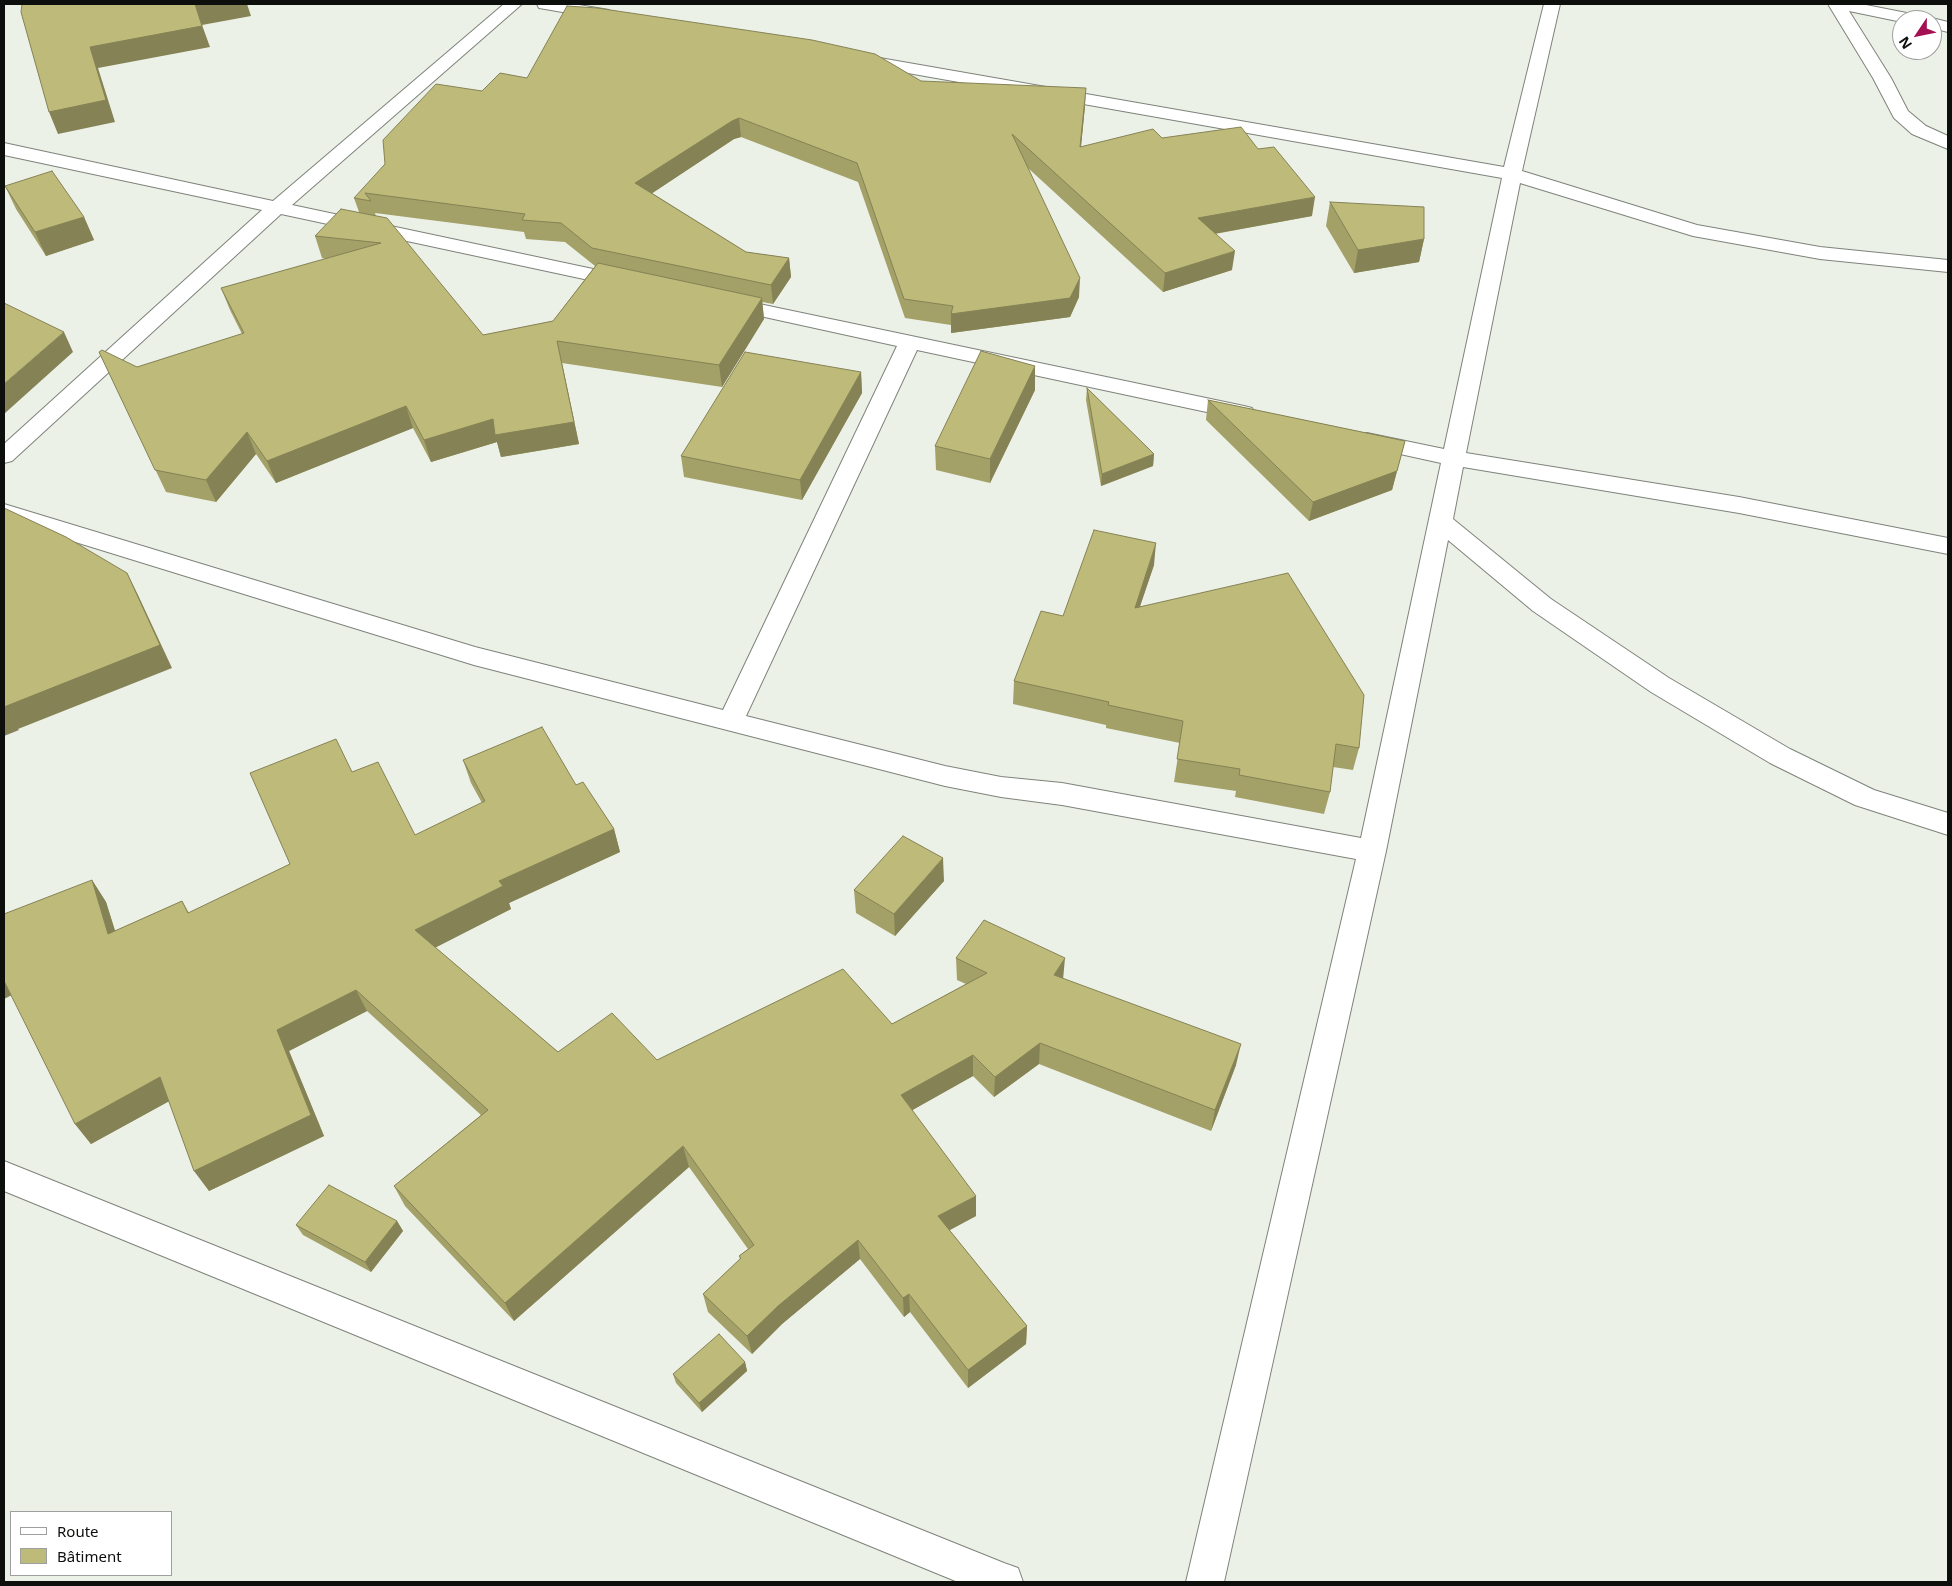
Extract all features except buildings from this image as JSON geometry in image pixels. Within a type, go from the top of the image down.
[{"type":"street","points":[[4,456],[277,207],[514,4]]},
{"type":"street","points":[[545,4],[623,18]]},
{"type":"street","points":[[1205,1582],[1372,851],[1512,174],[1552,4]]},
{"type":"street","points":[[1837,4],[1892,15]]},
{"type":"street","points":[[1837,4],[1882,78],[1900,114],[1919,130],[1948,143]]},
{"type":"street","points":[[838,56],[1512,174],[1684,227],[1756,243],[1820,253],[1948,266]]},
{"type":"street","points":[[4,149],[647,286]]},
{"type":"street","points":[[706,299],[1260,417]]},
{"type":"street","points":[[731,720],[910,342]]},
{"type":"street","points":[[1347,435],[1454,458],[1739,505],[1948,546]]},
{"type":"street","points":[[4,512],[474,656],[945,776],[1062,794],[1372,851]]},
{"type":"street","points":[[1440,521],[1542,605],[1660,685],[1780,756],[1865,798],[1948,824]]},
{"type":"street","points":[[4,1176],[1004,1582]]}]
